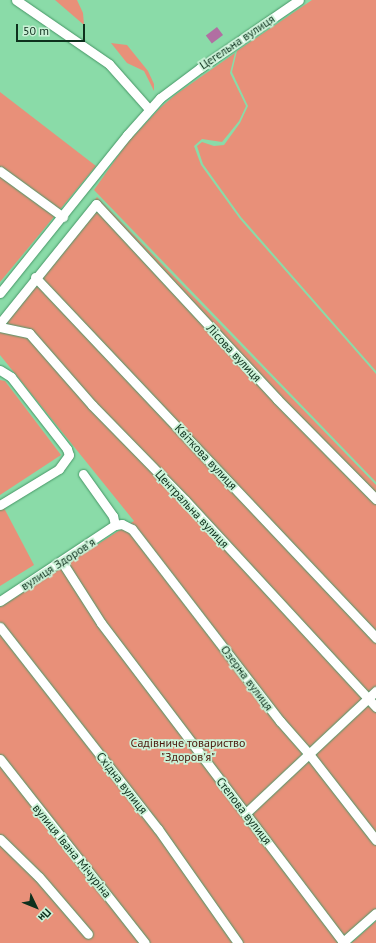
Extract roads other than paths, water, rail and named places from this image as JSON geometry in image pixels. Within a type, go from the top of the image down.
[{"type":"street","points":[[16,0],[109,64],[149,109]]},
{"type":"street","name":"Цегельна вулиця","points":[[2,288],[63,217],[149,109],[175,85],[299,0]]},
{"type":"street","points":[[0,172],[63,217]]},
{"type":"street","name":"Лісова вулиця","points":[[35,277],[96,204],[277,399],[376,499]]},
{"type":"street","points":[[0,323],[35,277]]},
{"type":"street","name":"Квіткова вулиця","points":[[35,277],[376,638]]},
{"type":"street","name":"Центральна вулиця","points":[[0,327],[29,333],[92,405],[190,506],[376,707]]},
{"type":"street","points":[[0,370],[11,377],[66,449],[68,455],[59,469],[0,505]]},
{"type":"street","points":[[83,474],[113,516],[114,525]]},
{"type":"street","name":"Озерна вулиця","points":[[114,525],[122,524],[132,529],[280,721],[309,754],[376,840]]},
{"type":"street","name":"вулиця Здоровʼя","points":[[0,601],[62,562],[114,525]]},
{"type":"street","name":"Степова вулиця","points":[[62,562],[101,623],[247,812],[342,943]]},
{"type":"street","name":"Східна вулиця","points":[[0,627],[158,829],[238,943]]},
{"type":"street","points":[[247,812],[376,691]]},
{"type":"street","name":"вулиця Івана Мічуріна","points":[[0,759],[42,816],[145,943]]},
{"type":"street","points":[[0,839],[39,877],[88,934]]},
{"type":"street","points":[[342,943],[376,913]]},
{"type":"park label","name":"Садівниче товариство \"Здоров'я\"","points":[[188,750]]}]
